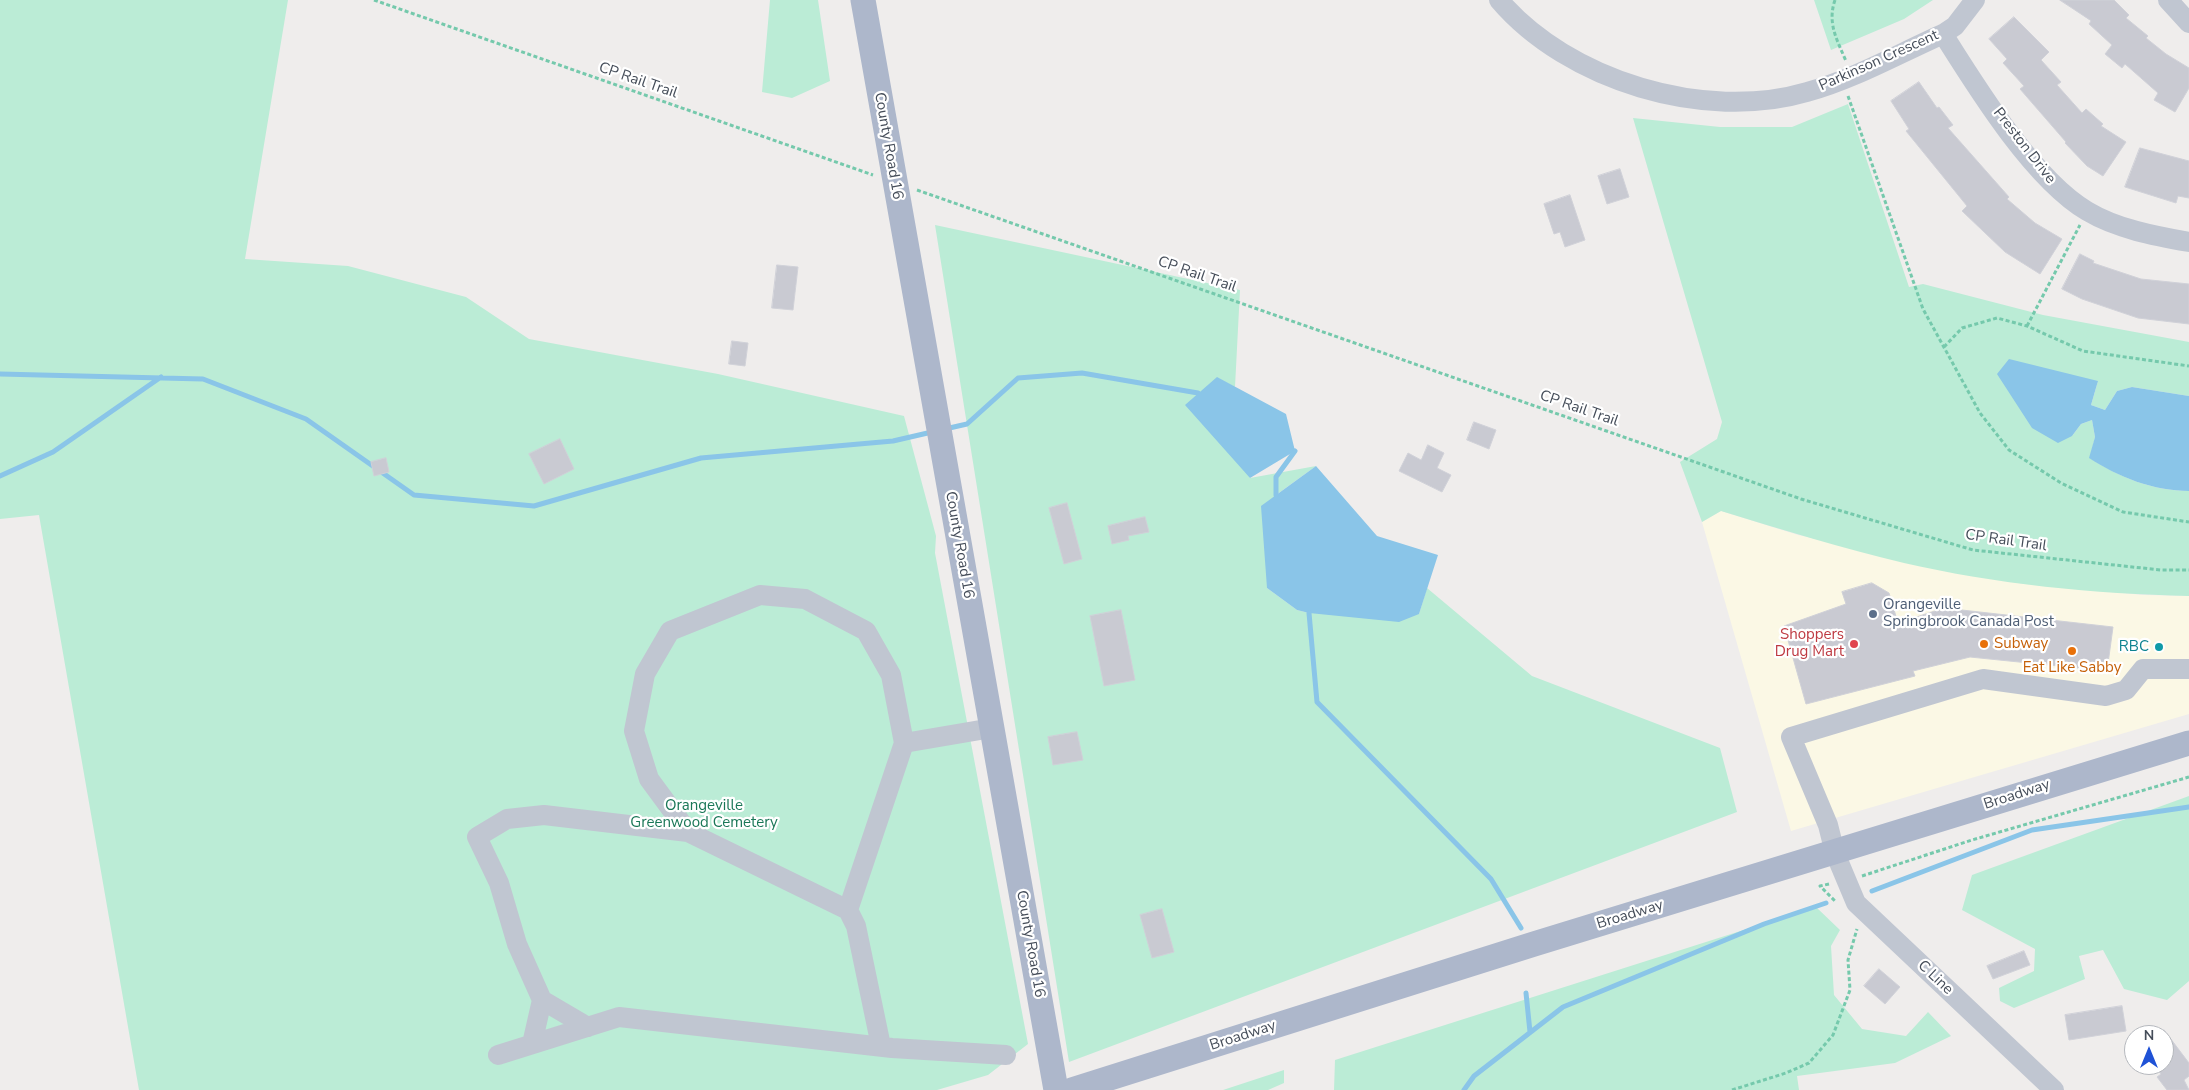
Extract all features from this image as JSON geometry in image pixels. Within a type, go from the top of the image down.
[{"type":"main road","name":"County Road 16","points":[[863,0],[1056,1090]]},
{"type":"main road","name":"Broadway","points":[[1072,1090],[1534,944],[2189,743]]},
{"type":"street","name":"Parkinson Crescent","points":[[1498,0],[1509,13],[1552,45],[1585,66],[1632,85],[1673,97],[1725,103],[1770,99],[1807,92],[1847,77],[1943,34],[1955,26],[1975,0]]},
{"type":"street","points":[[2168,0],[2189,24]]},
{"type":"street","name":"Preston Drive","points":[[1943,34],[2004,124],[2047,180],[2087,211],[2143,234],[2189,242]]},
{"type":"street","points":[[688,832],[649,779],[634,731],[645,674],[670,631],[760,595],[805,599],[866,631],[891,675],[904,744],[848,910]]},
{"type":"street","name":"C Line","points":[[2054,1090],[1856,903],[1835,853],[1828,825],[1791,737],[1983,679],[2106,696],[2126,690],[2143,669],[2189,669]]},
{"type":"street","points":[[904,744],[992,728]]},
{"type":"street","points":[[588,1026],[542,1000],[517,944],[499,883],[477,837],[508,819],[544,815],[688,832],[848,910],[856,926],[881,1046]]},
{"type":"street","points":[[532,1044],[542,1000]]},
{"type":"street","points":[[498,1055],[619,1017],[881,1046],[1006,1055]]},
{"type":"path","name":"CP Rail Trail","points":[[374,0],[1801,499],[1973,550],[2161,570],[2189,570]]},
{"type":"path","points":[[1835,0],[1831,16],[1832,26],[1847,77],[1924,309],[1980,413],[2009,450],[2061,483],[2123,512],[2189,522]]},
{"type":"path","points":[[2027,326],[2087,211]]},
{"type":"path","points":[[1944,347],[1962,328],[1997,318],[2027,326],[2083,351],[2189,366]]},
{"type":"path","points":[[1848,881],[1972,840],[2189,777]]},
{"type":"path","points":[[1732,1090],[1786,1073],[1809,1063],[1834,1035],[1850,990],[1848,960],[1855,933]]},
{"type":"shaded area","points":[[1721,511],[1798,535],[2017,583],[2143,595],[2189,596],[2189,714],[1791,831],[1702,522]]},
{"type":"green space","name":"Orangeville Greenwood Cemetery","points":[[0,0],[288,0],[245,259],[348,266],[466,297],[529,339],[718,374],[904,416],[936,536],[935,553],[1028,1044],[988,1075],[937,1090],[139,1090],[39,515],[0,519]]},
{"type":"green space","points":[[770,0],[818,0],[830,81],[792,98],[762,92]]},
{"type":"green space","points":[[1814,0],[1933,0],[1904,19],[1831,50]]},
{"type":"green space","points":[[1848,104],[1909,287],[1923,284],[2043,315],[2189,342],[2189,396],[2132,387],[2117,391],[2105,410],[2091,405],[2098,381],[2072,436],[2081,424],[2092,420],[2095,437],[2090,458],[2112,471],[2137,482],[2163,489],[2189,491],[2189,596],[2045,587],[1974,577],[1904,563],[1858,551],[1721,511],[1702,522],[1680,462],[1717,439],[1722,422],[1633,118],[1720,127],[1792,127]]},
{"type":"green space","points":[[935,225],[1240,290],[1235,387],[1217,378],[1250,478],[1316,466],[1276,495],[1267,588],[1297,610],[1309,613],[1419,614],[1427,588],[1532,676],[1720,748],[1737,812],[1069,1062]]},
{"type":"green space","points":[[2189,796],[2189,981],[2167,1000],[2124,989],[2103,950],[2079,956],[2085,979],[2014,1008],[2000,1001],[1999,988],[2034,971],[2035,949],[1962,910],[1972,875]]},
{"type":"green space","points":[[1816,907],[1840,930],[1831,946],[1834,995],[1862,1029],[1906,1036],[1928,1012],[1951,1036],[1895,1063],[1797,1076],[1799,1090],[1334,1090],[1335,1060]]},
{"type":"green space","points":[[1284,1070],[1284,1083],[1268,1090],[1223,1090]]},
{"type":"water","points":[[2009,359],[2098,381],[2091,405],[2105,410],[2117,391],[2132,387],[2189,396],[2189,491],[2163,489],[2137,482],[2089,458],[2095,437],[2092,420],[2081,424],[2072,436],[2058,443],[2032,428],[1997,374]]},
{"type":"water","points":[[1217,377],[1286,414],[1295,451],[1250,478],[1185,405]]},
{"type":"water","points":[[1316,466],[1377,536],[1438,555],[1419,614],[1399,622],[1309,613],[1297,610],[1267,588],[1261,506]]},
{"type":"building","points":[[2060,0],[2114,0],[2129,15],[2126,18],[2148,36],[2146,38],[2166,54],[2189,68],[2189,88],[2175,112],[2154,100],[2158,93],[2125,64],[2122,68],[2105,54],[2112,45],[2089,24],[2091,21]]},
{"type":"building","points":[[2014,17],[2049,52],[2041,60],[2061,82],[2057,85],[2082,113],[2086,109],[2103,124],[2101,126],[2126,142],[2103,176],[2087,166],[2065,143],[2020,89],[2024,86],[2003,63],[2007,59],[1989,39]]},
{"type":"building","points":[[1919,82],[1937,108],[1939,107],[1953,125],[1948,128],[2009,197],[2007,199],[2035,223],[2062,239],[2040,274],[2005,252],[1962,211],[1967,206],[1906,131],[1909,129],[1891,101]]},
{"type":"building","points":[[2140,148],[2189,161],[2189,198],[2178,196],[2176,203],[2125,187]]},
{"type":"building","points":[[1620,169],[1629,197],[1607,204],[1598,176]]},
{"type":"building","points":[[1570,195],[1585,240],[1565,247],[1560,232],[1554,234],[1544,204]]},
{"type":"building","points":[[2080,254],[2094,261],[2093,263],[2141,279],[2189,284],[2189,324],[2138,318],[2082,299],[2062,289]]},
{"type":"building","points":[[777,265],[798,267],[793,310],[772,308]]},
{"type":"building","points":[[732,341],[748,343],[745,366],[729,364]]},
{"type":"building","points":[[1474,422],[1496,430],[1489,449],[1467,440]]},
{"type":"building","points":[[560,439],[574,469],[544,484],[529,454]]},
{"type":"building","points":[[1428,445],[1444,453],[1437,468],[1451,475],[1442,492],[1399,471],[1408,453],[1421,460]]},
{"type":"building","points":[[386,458],[389,472],[374,476],[371,462]]},
{"type":"building","points":[[1067,503],[1082,559],[1064,564],[1049,508]]},
{"type":"building","points":[[1145,517],[1149,532],[1128,536],[1129,540],[1112,544],[1108,526]]},
{"type":"building","points":[[1872,583],[1889,593],[1898,623],[1944,608],[2113,627],[2107,671],[1970,657],[1913,671],[1915,676],[1806,704],[1784,626],[1846,604],[1842,592]]},
{"type":"building","points":[[1121,610],[1135,680],[1104,686],[1090,616]]},
{"type":"building","points":[[1077,732],[1083,760],[1053,765],[1048,737]]},
{"type":"building","points":[[1162,909],[1174,952],[1152,958],[1140,915]]},
{"type":"building","points":[[2024,951],[2030,965],[1993,979],[1987,966]]},
{"type":"building","points":[[1879,969],[1900,987],[1885,1004],[1864,986]]},
{"type":"building","points":[[2122,1006],[2125,1025],[2124,1031],[2069,1040],[2065,1015]]},
{"type":"building","points":[[2174,1043],[2189,1063],[2189,1076],[2184,1080],[2189,1090],[2167,1090],[2157,1077],[2160,1075],[2174,1075]]},
{"type":"waterway","points":[[945,429],[967,424],[1018,378],[1082,373],[1198,393]]},
{"type":"waterway","points":[[0,374],[203,379],[306,419],[414,495],[534,506],[701,458],[893,441],[932,432]]},
{"type":"waterway","points":[[0,476],[53,452],[161,377]]},
{"type":"waterway","points":[[1276,495],[1276,477],[1295,451]]},
{"type":"waterway","points":[[1309,613],[1317,702],[1491,879],[1521,928]]},
{"type":"waterway","points":[[1872,891],[2032,830],[2189,807]]},
{"type":"waterway","points":[[1464,1090],[1474,1076],[1563,1007],[1764,924],[1826,903]]},
{"type":"waterway","points":[[1526,993],[1530,1032]]},
{"type":"place","name":"Orangeville Springbrook Canada Post","points":[[1873,614]]},
{"type":"place","name":"Shoppers Drug Mart","points":[[1854,644]]},
{"type":"place","name":"Subway","points":[[1984,644]]},
{"type":"place","name":"RBC","points":[[2159,647]]},
{"type":"place","name":"Eat Like Sabby","points":[[2072,651]]}]
